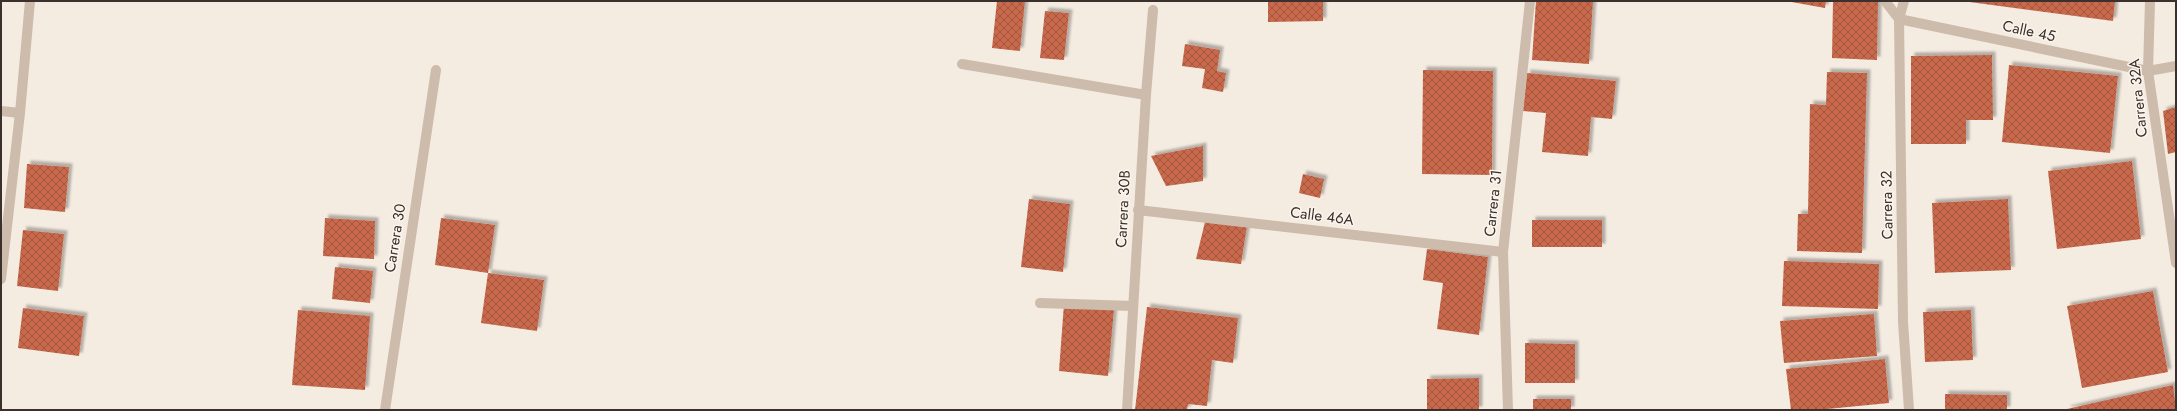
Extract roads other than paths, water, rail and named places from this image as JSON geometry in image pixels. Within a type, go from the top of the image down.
[{"type":"street","points":[[1,279],[20,113],[30,1]]},
{"type":"street","name":"Carrera 31","points":[[1508,410],[1502,252],[1530,1]]},
{"type":"street","points":[[1885,1],[1899,20]]},
{"type":"street","name":"Carrera 32","points":[[1904,1],[1899,20],[1903,322],[1908,410]]},
{"type":"street","name":"Carrera 32A","points":[[2150,1],[2148,71],[2176,263]]},
{"type":"street","name":"Carrera 30B","points":[[1127,410],[1138,210],[1153,10]]},
{"type":"street","name":"Calle 45","points":[[1899,20],[2148,71],[2176,66]]},
{"type":"street","points":[[962,64],[1146,95]]},
{"type":"street","name":"Carrera 30","points":[[384,410],[436,70]]},
{"type":"street","points":[[1,111],[20,113]]},
{"type":"street","name":"Calle 46A","points":[[1138,210],[1502,252]]},
{"type":"street","points":[[1040,303],[1133,306]]}]
